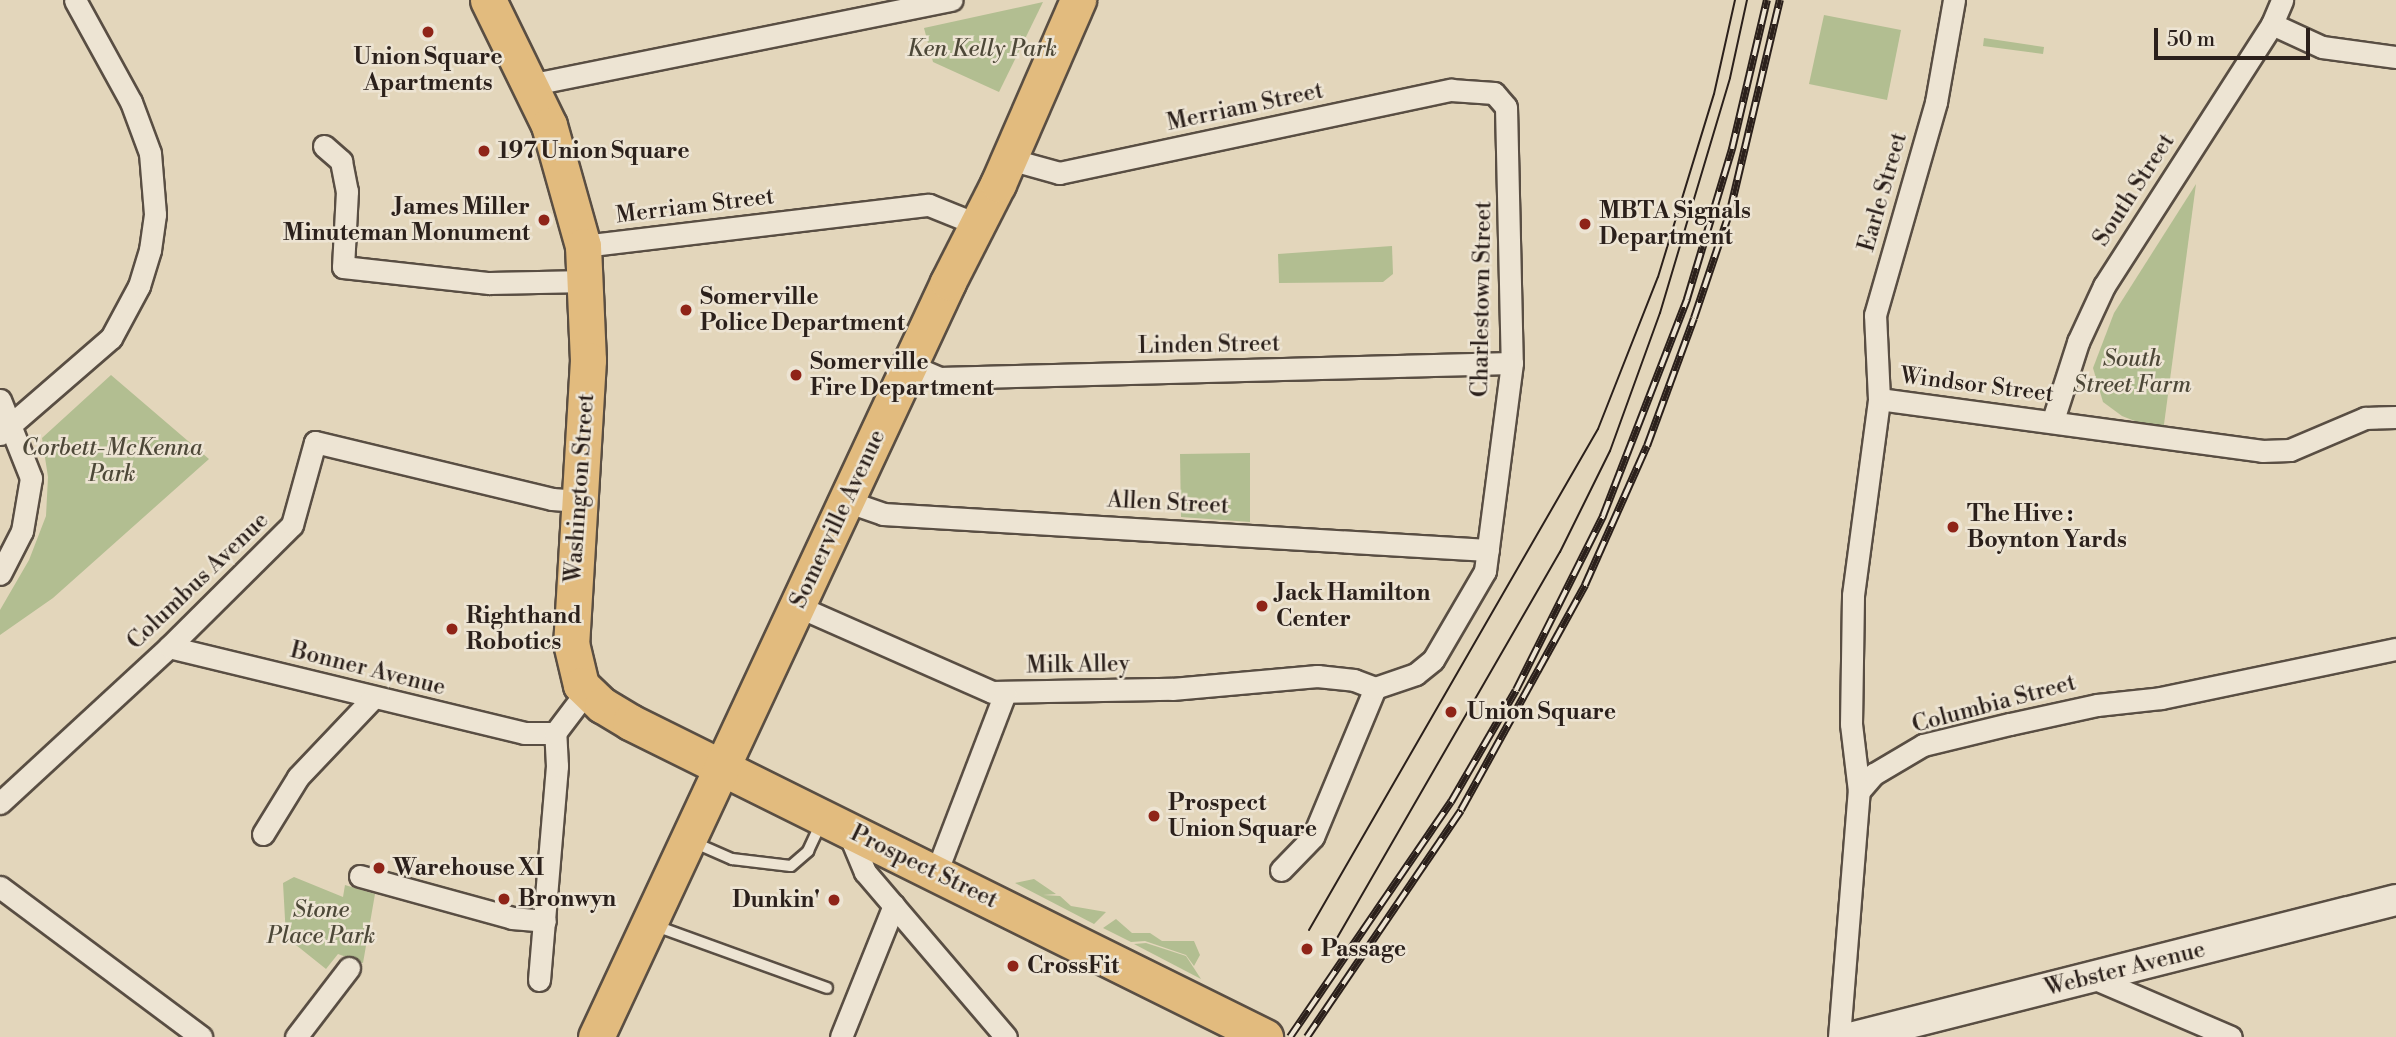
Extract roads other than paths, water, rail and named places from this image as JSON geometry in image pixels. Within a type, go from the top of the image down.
[{"type":"main road","name":"Washington Street","points":[[488,0],[529,85],[564,168],[583,246],[587,281],[588,360],[571,644],[575,671],[586,692]]},
{"type":"main road","name":"Somerville Avenue","points":[[596,1037],[797,606],[838,499],[909,365],[1009,159],[1078,0]]},
{"type":"main road","name":"Prospect Street","points":[[586,692],[611,711],[721,767],[1262,1035]]},
{"type":"main road","name":"Webster Avenue","points":[[1854,1037],[2396,900]]},
{"type":"street","points":[[6,430],[111,338],[139,286],[150,250],[155,214],[150,153],[131,102],[75,0]]},
{"type":"street","points":[[529,85],[952,0]]},
{"type":"street","name":"Earle Street","points":[[1859,791],[1851,724],[1853,595],[1879,399],[1875,315],[1936,102],[1954,0]]},
{"type":"street","name":"South Street","points":[[2053,420],[2081,332],[2105,286],[2272,24],[2282,0]]},
{"type":"street","points":[[2272,24],[2322,47],[2396,57]]},
{"type":"street","name":"Merriam Street","points":[[1009,159],[1059,173],[1451,90],[1494,93]]},
{"type":"street","name":"Charlestown Street","points":[[1375,688],[1416,674],[1433,660],[1483,576],[1489,550],[1512,363],[1508,124],[1506,107],[1494,93]]},
{"type":"street","points":[[324,146],[341,161],[347,191],[343,267],[489,283],[587,281]]},
{"type":"street","name":"Merriam Street","points":[[583,246],[929,205],[976,224]]},
{"type":"street","name":"Linden Street","points":[[909,365],[939,378],[1512,363]]},
{"type":"street","name":"Windsor Street","points":[[1879,399],[2053,420],[2148,439],[2272,452],[2290,450],[2365,418],[2396,417]]},
{"type":"street","points":[[0,400],[6,430],[31,478],[22,531],[0,574]]},
{"type":"street","name":"Columbus Avenue","points":[[0,803],[169,648],[292,525],[315,442],[551,499],[580,501]]},
{"type":"street","name":"Allen Street","points":[[838,499],[883,514],[1489,550]]},
{"type":"street","name":"Milk Alley","points":[[797,606],[976,687],[1005,693],[1172,689],[1317,676],[1354,680],[1375,688]]},
{"type":"street","name":"Bonner Avenue","points":[[169,648],[529,734],[555,733]]},
{"type":"street","name":"Columbia Street","points":[[1859,791],[1874,774],[1923,744],[2097,705],[2161,698],[2396,649]]},
{"type":"street","points":[[1281,870],[1313,837],[1375,688]]},
{"type":"street","points":[[539,980],[545,921],[555,733],[586,692]]},
{"type":"street","points":[[936,873],[1005,693]]},
{"type":"street","points":[[263,834],[298,777],[374,697]]},
{"type":"street","points":[[1839,1037],[1859,791]]},
{"type":"street","points":[[835,823],[858,860],[1006,1037]]},
{"type":"street","points":[[360,876],[512,918],[545,921]]},
{"type":"street","points":[[0,887],[201,1037]]},
{"type":"street","points":[[841,1037],[894,905]]},
{"type":"street","points":[[296,1037],[349,968]]},
{"type":"street","points":[[2091,977],[2231,1037]]},
{"type":"lane","points":[[687,839],[732,859],[791,866],[835,823]]},
{"type":"lane","points":[[648,923],[827,988]]},
{"type":"tram line","points":[[1309,930],[1598,429],[1658,277],[1714,94],[1735,0]]},
{"type":"tram line","points":[[1333,945],[1560,552],[1610,451],[1660,313],[1730,78],[1747,0]]},
{"type":"railway","points":[[1290,1037],[1451,802],[1516,690],[1603,516],[1687,299],[1732,149],[1767,0]]},
{"type":"railway","points":[[1307,1037],[1461,810],[1585,585],[1647,446],[1730,211],[1780,0]]},
{"type":"place","name":"Union Square Apartments","points":[[428,32]]},
{"type":"place","name":"197 Union Square","points":[[484,151]]},
{"type":"place","name":"James Miller Minuteman Monument","points":[[544,220]]},
{"type":"place","name":"MBTA Signals Department","points":[[1585,224]]},
{"type":"place","name":"Somerville Police Department","points":[[686,310]]},
{"type":"place","name":"Somerville Fire Department","points":[[796,375]]},
{"type":"place","name":"The Hive : Boynton Yards","points":[[1953,527]]},
{"type":"place","name":"Jack Hamilton Center","points":[[1262,606]]},
{"type":"place","name":"Righthand Robotics","points":[[452,629]]},
{"type":"place","name":"Union Square","points":[[1451,712]]},
{"type":"place","name":"Prospect Union Square","points":[[1154,816]]},
{"type":"place","name":"Warehouse XI","points":[[379,868]]},
{"type":"place","name":"Bronwyn","points":[[504,899]]},
{"type":"place","name":"Dunkin'","points":[[834,900]]},
{"type":"place","name":"Passage","points":[[1307,949]]},
{"type":"place","name":"CrossFit","points":[[1013,966]]},
{"type":"park label","name":"Ken Kelly Park","points":[[982,49]]},
{"type":"park label","name":"South Street Farm","points":[[2132,372]]},
{"type":"park label","name":"Corbett-McKenna Park","points":[[112,461]]},
{"type":"park label","name":"Stone Place Park","points":[[321,923]]}]
